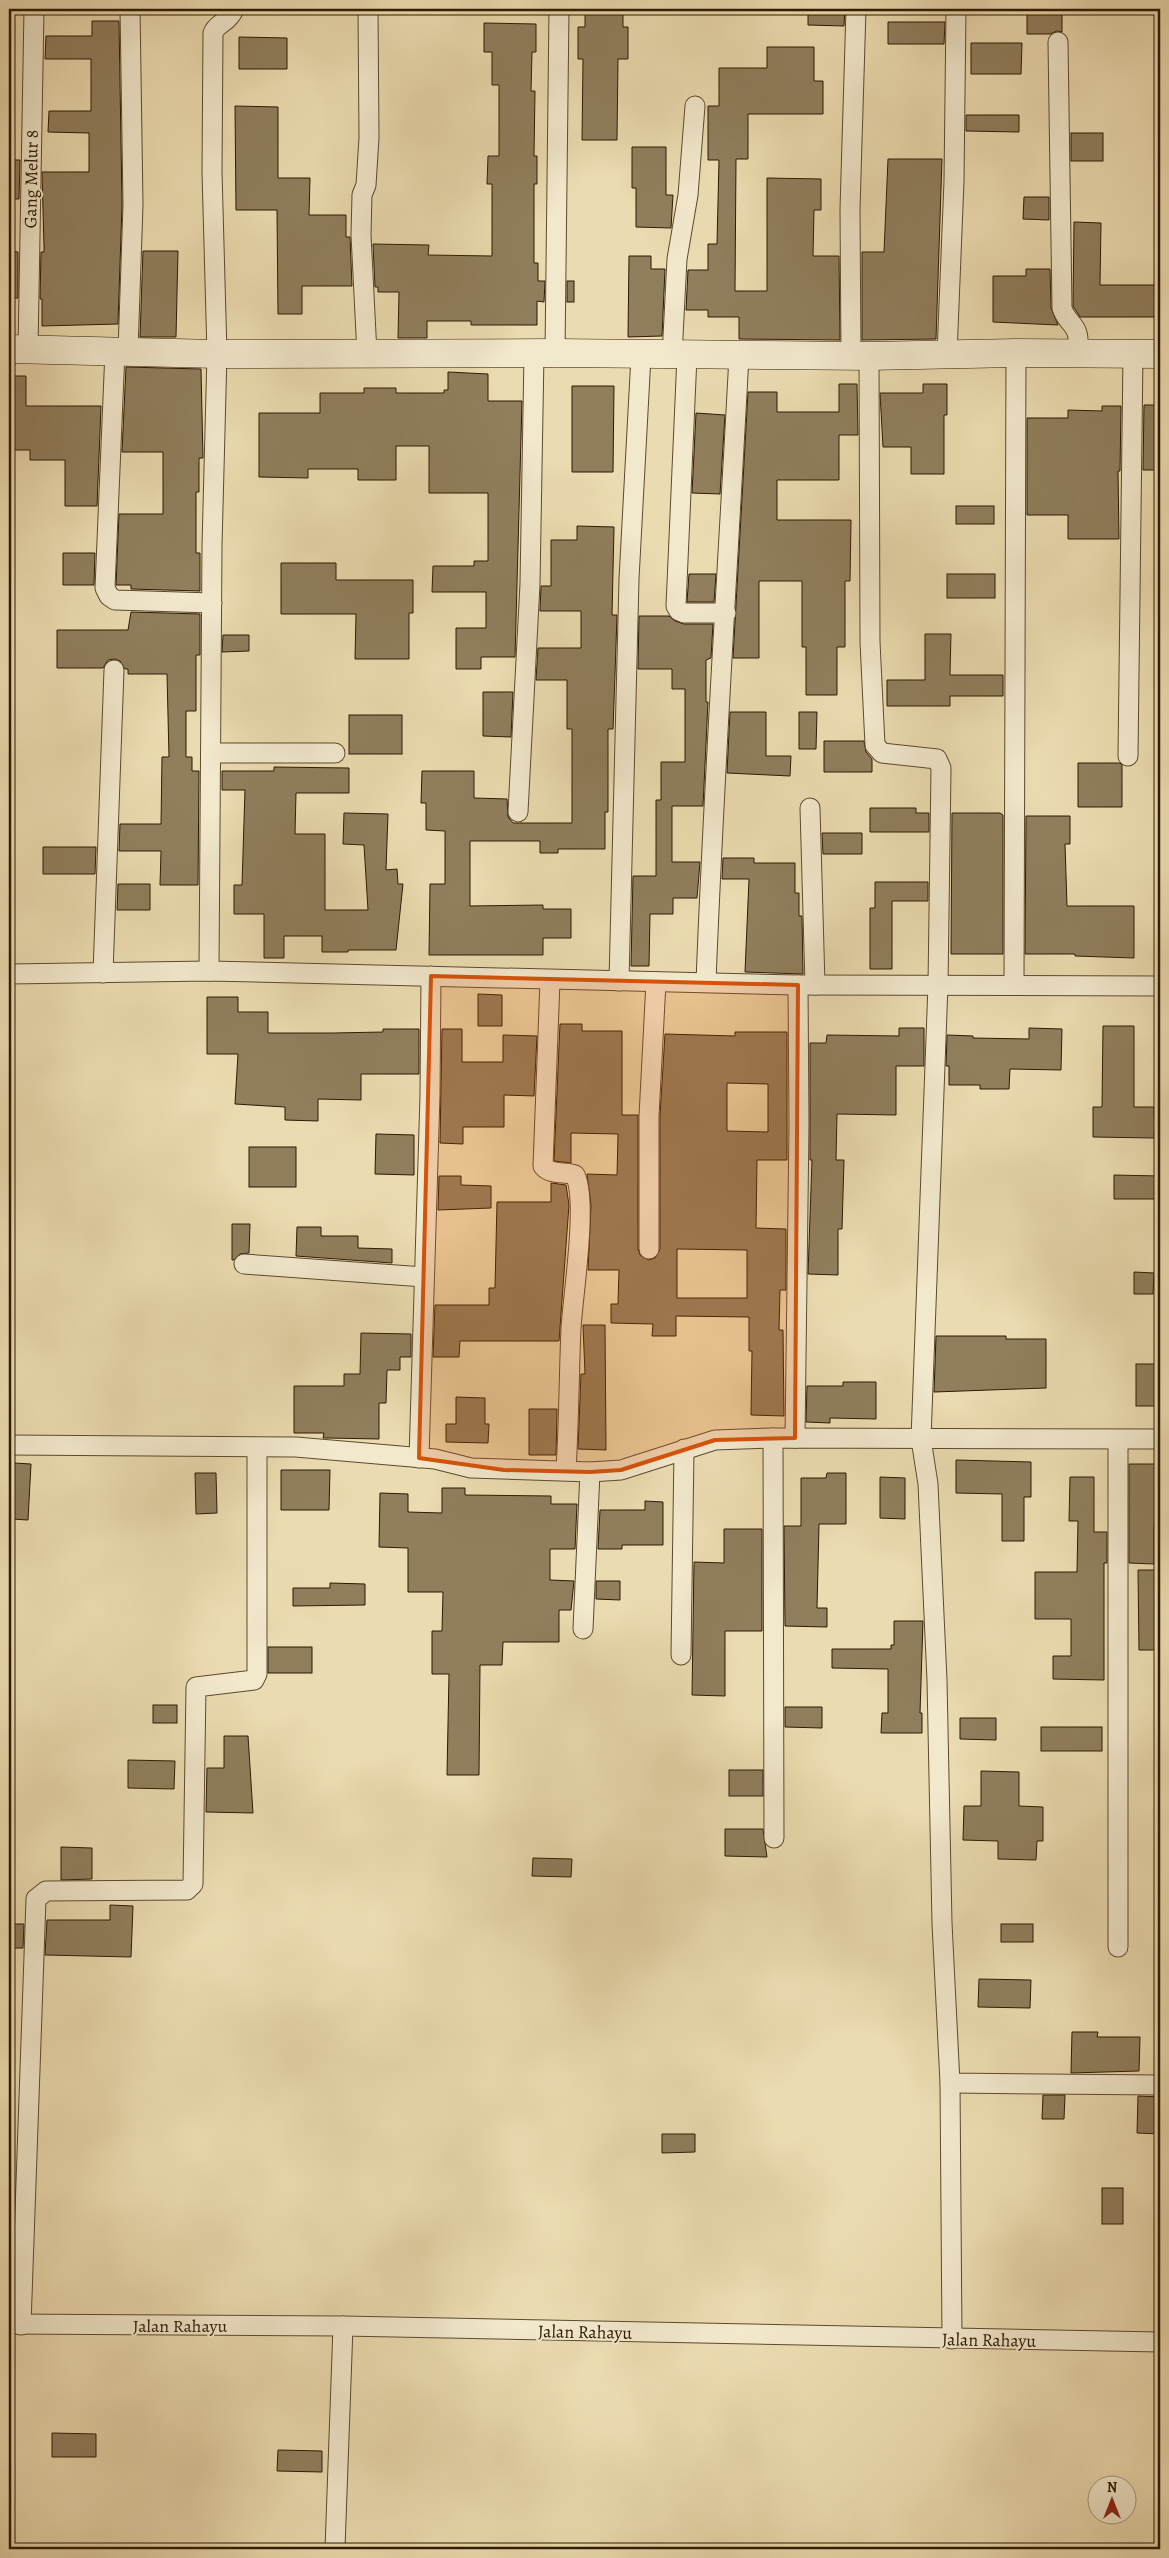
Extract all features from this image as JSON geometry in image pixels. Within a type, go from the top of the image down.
[{"type":"street","name":"Gang Melur 8","points":[[19,349],[34,9]]},
{"type":"street","points":[[130,9],[133,205],[105,588],[109,596],[115,600],[212,603]]},
{"type":"street","points":[[208,971],[217,354],[212,172],[214,33],[215,28],[231,17],[234,9]]},
{"type":"street","points":[[367,354],[361,235],[362,195],[366,185],[370,138],[368,9]]},
{"type":"street","points":[[518,812],[545,354],[559,9]]},
{"type":"street","points":[[856,9],[850,209],[860,356],[875,745],[882,753],[937,758],[942,768],[938,984],[921,1439],[928,1484],[937,1680],[942,1923],[950,2083],[952,2339]]},
{"type":"street","points":[[947,355],[954,181],[956,9]]},
{"type":"street","points":[[1058,42],[1062,308],[1066,320],[1074,326],[1077,333],[1078,354]]},
{"type":"street","points":[[695,106],[688,195],[677,259],[679,356],[676,606],[679,611],[684,613],[726,613]]},
{"type":"street","points":[[19,349],[217,354],[545,354],[641,356],[860,356],[1016,353],[1160,354]]},
{"type":"street","points":[[1014,984],[1016,353]]},
{"type":"street","points":[[1128,756],[1133,354]]},
{"type":"street","points":[[618,981],[630,579],[641,356]]},
{"type":"street","points":[[706,982],[713,801],[726,613],[739,356]]},
{"type":"street","points":[[103,973],[114,670]]},
{"type":"street","points":[[212,753],[335,752]]},
{"type":"street","points":[[795,1438],[799,1124],[806,985],[810,808]]},
{"type":"street","points":[[9,974],[208,971],[431,976],[550,981],[806,985],[1014,984],[1160,986]]},
{"type":"street","points":[[419,1458],[430,1095],[431,976]]},
{"type":"street","points":[[550,981],[543,1166],[546,1170],[556,1173],[575,1175],[579,1182],[580,1224],[572,1328],[566,1470]]},
{"type":"street","points":[[649,1249],[649,1116],[656,982]]},
{"type":"street","points":[[244,1264],[424,1278]]},
{"type":"street","points":[[773,1438],[774,1838]]},
{"type":"street","points":[[9,1445],[296,1447],[419,1458],[471,1468],[590,1472],[621,1470],[716,1440],[773,1438],[1160,1439]]},
{"type":"street","points":[[1118,1440],[1118,1947]]},
{"type":"street","points":[[15,2325],[36,1899],[46,1891],[187,1890],[193,1884],[196,1687],[254,1680],[257,1672],[257,1448]]},
{"type":"street","points":[[681,1655],[684,1449]]},
{"type":"street","points":[[584,1628],[590,1472]]},
{"type":"street","points":[[950,2083],[1160,2086]]},
{"type":"street","name":"Jalan Rahayu","points":[[15,2325],[343,2326],[1160,2342]]},
{"type":"street","points":[[335,2549],[343,2326]]},
{"type":"highlighted area","points":[[431,976],[798,985],[795,1438],[715,1440],[621,1470],[590,1472],[504,1470],[419,1458]]},
{"type":"building","points":[[585,9],[623,9],[623,27],[628,27],[628,59],[618,59],[617,140],[582,140],[583,59],[578,59],[578,27],[585,27]]},
{"type":"building","points":[[808,9],[845,9],[844,26],[808,25]]},
{"type":"building","points":[[1027,9],[1062,9],[1062,32],[1027,34]]},
{"type":"building","points":[[92,21],[119,21],[122,205],[118,324],[42,326],[42,299],[40,299],[41,252],[44,252],[44,247],[42,172],[89,172],[89,133],[48,132],[49,111],[91,111],[91,59],[45,59],[46,36],[92,36]]},
{"type":"building","points":[[888,22],[945,22],[944,44],[888,44]]},
{"type":"building","points":[[484,23],[536,24],[536,52],[532,52],[531,91],[535,91],[534,156],[537,156],[537,184],[534,184],[534,263],[538,263],[538,281],[545,281],[544,302],[537,301],[537,325],[471,325],[471,321],[427,321],[427,338],[398,338],[399,292],[378,292],[378,287],[375,287],[373,244],[429,245],[428,255],[492,256],[492,184],[487,184],[488,156],[499,156],[499,85],[492,85],[492,52],[484,52]]},
{"type":"building","points":[[239,37],[287,38],[287,69],[239,69]]},
{"type":"building","points":[[971,43],[1022,43],[1021,74],[971,74]]},
{"type":"building","points":[[767,47],[814,47],[814,81],[823,81],[823,114],[748,114],[748,159],[736,159],[735,291],[767,291],[767,178],[821,179],[821,210],[814,210],[813,256],[839,256],[840,340],[739,339],[739,317],[708,317],[708,310],[686,310],[688,270],[708,270],[708,244],[717,244],[719,160],[708,160],[708,106],[719,106],[719,68],[767,68]]},
{"type":"building","points":[[235,106],[278,107],[278,178],[310,178],[309,215],[346,215],[346,237],[350,237],[352,286],[302,286],[302,314],[278,314],[277,210],[236,210]]},
{"type":"building","points":[[966,115],[1019,115],[1019,132],[966,131]]},
{"type":"building","points":[[1071,133],[1103,133],[1103,161],[1071,161]]},
{"type":"building","points":[[632,147],[666,147],[666,195],[673,195],[671,228],[636,227],[636,188],[632,188]]},
{"type":"building","points":[[888,159],[942,159],[936,339],[862,340],[862,252],[884,252]]},
{"type":"building","points":[[9,160],[20,160],[19,199],[9,199]]},
{"type":"building","points":[[1024,197],[1049,197],[1049,220],[1023,219]]},
{"type":"building","points":[[1074,222],[1101,223],[1100,285],[1160,285],[1160,317],[1080,317],[1073,306]]},
{"type":"building","points":[[9,251],[18,252],[18,298],[9,298]]},
{"type":"building","points":[[143,251],[178,251],[176,337],[140,337]]},
{"type":"building","points":[[629,256],[651,256],[651,269],[665,269],[662,336],[628,337]]},
{"type":"building","points":[[1026,269],[1050,269],[1051,308],[1058,325],[993,322],[993,276],[1026,276]]},
{"type":"building","points":[[567,281],[574,281],[574,302],[567,302]]},
{"type":"building","points":[[126,367],[201,369],[203,458],[199,458],[199,492],[196,492],[196,553],[200,553],[200,591],[131,589],[131,585],[116,585],[119,514],[163,514],[163,452],[122,452]]},
{"type":"building","points":[[448,372],[488,374],[488,401],[522,401],[515,657],[481,657],[481,669],[456,669],[456,628],[486,628],[486,592],[432,592],[433,566],[474,566],[474,561],[488,561],[488,493],[429,493],[429,446],[396,446],[396,480],[358,480],[358,469],[308,469],[308,478],[259,477],[259,413],[320,413],[320,393],[364,393],[364,388],[396,388],[396,393],[444,393],[444,390],[448,390]]},
{"type":"building","points":[[9,376],[26,376],[26,406],[101,406],[97,506],[65,506],[65,460],[30,460],[30,450],[9,450]]},
{"type":"building","points":[[839,384],[857,384],[858,435],[839,435],[839,480],[777,480],[777,520],[851,520],[850,581],[845,581],[845,647],[837,647],[837,695],[806,695],[806,647],[802,647],[802,581],[759,581],[759,658],[733,658],[748,392],[777,392],[777,412],[839,412]]},
{"type":"building","points":[[923,384],[947,384],[947,415],[944,415],[944,474],[911,474],[911,447],[883,447],[880,393],[923,393]]},
{"type":"building","points":[[572,386],[614,386],[613,472],[572,472]]},
{"type":"building","points":[[1144,405],[1160,405],[1160,470],[1143,470]]},
{"type":"building","points":[[1102,406],[1121,406],[1120,471],[1118,471],[1119,539],[1068,539],[1068,515],[1027,515],[1027,418],[1068,418],[1068,410],[1102,411]]},
{"type":"building","points":[[696,413],[725,415],[720,494],[692,493]]},
{"type":"building","points":[[956,506],[994,506],[994,524],[956,524]]},
{"type":"building","points":[[577,526],[614,527],[612,615],[617,615],[613,729],[608,729],[608,812],[605,812],[605,849],[558,849],[558,853],[540,853],[540,841],[470,841],[470,906],[543,905],[543,909],[571,909],[571,938],[543,938],[543,955],[429,955],[430,884],[445,884],[445,831],[426,830],[426,803],[421,803],[422,771],[474,771],[474,798],[507,799],[508,817],[513,823],[572,823],[572,729],[567,729],[567,680],[536,680],[538,648],[581,648],[581,611],[540,611],[541,586],[551,586],[551,540],[577,540]]},
{"type":"building","points":[[63,553],[95,553],[94,585],[63,585]]},
{"type":"building","points":[[281,563],[336,563],[336,580],[413,580],[413,613],[409,613],[409,659],[355,659],[356,614],[281,614]]},
{"type":"building","points":[[689,574],[716,574],[714,602],[687,602]]},
{"type":"building","points":[[947,574],[995,574],[995,598],[947,598]]},
{"type":"building","points":[[131,612],[200,614],[200,655],[196,655],[196,711],[186,711],[186,757],[192,757],[192,771],[199,771],[198,885],[160,885],[161,851],[119,851],[120,824],[161,824],[162,757],[169,757],[167,674],[128,674],[128,669],[125,669],[120,661],[115,659],[108,660],[103,668],[57,668],[57,630],[128,630]]},
{"type":"building","points":[[639,616],[669,616],[675,621],[684,624],[713,624],[711,658],[706,660],[706,702],[708,702],[703,806],[672,806],[672,862],[700,862],[697,898],[673,898],[673,914],[650,914],[649,966],[631,966],[633,876],[656,876],[656,800],[661,800],[661,762],[685,762],[685,689],[672,689],[672,669],[638,669]]},
{"type":"building","points":[[925,634],[951,634],[950,675],[1003,675],[1003,696],[950,696],[950,706],[887,706],[887,680],[925,680]]},
{"type":"building","points":[[223,635],[249,635],[249,651],[222,652]]},
{"type":"building","points":[[483,692],[513,692],[511,737],[483,736]]},
{"type":"building","points":[[730,712],[766,712],[766,756],[791,756],[790,776],[727,773]]},
{"type":"building","points":[[799,712],[817,712],[816,749],[799,749]]},
{"type":"building","points":[[349,715],[402,715],[402,754],[349,754]]},
{"type":"building","points":[[824,741],[864,741],[866,752],[872,759],[872,772],[824,772]]},
{"type":"building","points":[[1078,763],[1120,763],[1122,765],[1122,807],[1078,807]]},
{"type":"building","points":[[274,767],[349,768],[349,793],[296,793],[295,834],[325,834],[325,910],[368,910],[364,845],[343,844],[344,813],[388,814],[386,870],[397,869],[398,884],[403,884],[396,950],[322,952],[322,936],[284,936],[284,958],[264,958],[264,914],[234,914],[234,885],[242,885],[245,790],[222,790],[222,771],[274,771]]},
{"type":"building","points":[[870,808],[916,808],[916,813],[929,813],[929,832],[870,832]]},
{"type":"building","points":[[952,813],[1000,813],[1003,815],[1003,954],[951,954]]},
{"type":"building","points":[[1026,816],[1070,816],[1070,844],[1065,844],[1067,906],[1134,906],[1134,958],[1075,956],[1075,954],[1025,954]]},
{"type":"building","points":[[822,833],[862,833],[862,854],[823,854]]},
{"type":"building","points":[[43,847],[96,847],[95,874],[43,874]]},
{"type":"building","points":[[723,858],[754,858],[754,863],[795,863],[795,893],[799,893],[799,916],[802,916],[803,974],[745,972],[749,879],[722,879]]},
{"type":"building","points":[[875,882],[928,882],[928,901],[892,901],[892,969],[870,969],[870,908],[875,908]]},
{"type":"building","points":[[118,884],[150,884],[150,910],[117,910]]},
{"type":"building","points":[[478,994],[502,995],[502,1026],[478,1026]]},
{"type":"building","points":[[207,997],[238,997],[238,1012],[268,1012],[268,1033],[383,1032],[383,1029],[419,1029],[419,1074],[361,1074],[361,1100],[318,1099],[318,1121],[285,1120],[285,1107],[235,1104],[238,1054],[207,1054]]},
{"type":"building","points":[[560,1024],[582,1024],[582,1031],[622,1031],[622,1115],[638,1115],[638,1249],[640,1255],[649,1260],[655,1258],[660,1249],[660,1116],[665,1034],[735,1036],[735,1032],[787,1032],[787,1160],[757,1160],[756,1228],[786,1229],[786,1290],[780,1290],[779,1330],[783,1330],[784,1416],[751,1415],[752,1351],[749,1351],[749,1317],[676,1316],[676,1336],[652,1336],[653,1324],[611,1323],[611,1304],[618,1304],[619,1270],[588,1270],[591,1205],[587,1174],[617,1175],[618,1134],[571,1133],[571,1163],[554,1161]],"holes":[[[727,1083],[768,1084],[768,1132],[727,1131]],[[677,1249],[747,1250],[747,1298],[677,1298]]]},
{"type":"building","points":[[1103,1026],[1134,1026],[1134,1107],[1154,1107],[1154,1116],[1160,1116],[1160,1133],[1154,1133],[1154,1138],[1093,1137],[1093,1107],[1102,1107]]},
{"type":"building","points":[[899,1028],[924,1028],[924,1066],[896,1066],[896,1115],[837,1114],[836,1160],[844,1160],[842,1229],[838,1229],[838,1275],[808,1274],[812,1160],[810,1160],[810,1043],[826,1043],[827,1035],[899,1036]]},
{"type":"building","points":[[1029,1028],[1062,1029],[1061,1070],[1010,1069],[1009,1089],[980,1089],[980,1085],[949,1085],[949,1066],[946,1066],[947,1035],[973,1036],[973,1038],[1029,1039]]},
{"type":"building","points":[[442,1029],[462,1029],[462,1062],[503,1062],[503,1035],[537,1036],[534,1096],[504,1095],[504,1127],[463,1127],[463,1144],[440,1143]]},
{"type":"building","points":[[376,1134],[414,1135],[414,1175],[375,1174]]},
{"type":"building","points":[[249,1147],[296,1147],[296,1187],[249,1187]]},
{"type":"building","points":[[1114,1175],[1160,1176],[1160,1199],[1114,1199]]},
{"type":"building","points":[[439,1176],[461,1176],[461,1185],[491,1186],[491,1208],[438,1210]]},
{"type":"building","points":[[551,1183],[566,1185],[569,1205],[559,1341],[460,1341],[459,1357],[433,1357],[435,1305],[489,1305],[489,1288],[495,1288],[497,1202],[551,1202]]},
{"type":"building","points":[[232,1224],[250,1224],[249,1253],[240,1254],[234,1260],[232,1260]]},
{"type":"building","points":[[297,1227],[321,1227],[321,1236],[358,1236],[358,1248],[392,1249],[392,1263],[296,1256]]},
{"type":"building","points":[[1134,1272],[1154,1273],[1153,1294],[1134,1294]]},
{"type":"building","points":[[583,1325],[605,1325],[606,1450],[578,1449],[581,1374],[585,1374]]},
{"type":"building","points":[[361,1333],[411,1334],[411,1357],[400,1357],[400,1370],[387,1370],[386,1403],[379,1403],[379,1439],[323,1438],[324,1433],[294,1433],[294,1386],[344,1386],[344,1374],[360,1374]]},
{"type":"building","points":[[936,1336],[1006,1336],[1006,1339],[1046,1339],[1046,1388],[934,1392]]},
{"type":"building","points":[[1136,1364],[1160,1364],[1160,1406],[1136,1406]]},
{"type":"building","points":[[843,1382],[876,1382],[876,1419],[830,1418],[830,1423],[806,1422],[807,1386],[843,1386]]},
{"type":"building","points":[[456,1397],[485,1398],[485,1424],[489,1424],[488,1443],[446,1442],[446,1424],[456,1424]]},
{"type":"building","points":[[529,1409],[557,1409],[556,1455],[529,1455]]},
{"type":"building","points":[[956,1460],[1031,1462],[1031,1497],[1024,1497],[1024,1541],[1002,1541],[1002,1494],[956,1493]]},
{"type":"building","points":[[14,1463],[31,1464],[28,1520],[12,1519]]},
{"type":"building","points":[[1129,1464],[1156,1464],[1155,1500],[1159,1500],[1158,1525],[1154,1525],[1154,1564],[1129,1563]]},
{"type":"building","points":[[281,1470],[330,1470],[329,1510],[281,1510]]},
{"type":"building","points":[[195,1473],[216,1473],[217,1513],[196,1514]]},
{"type":"building","points":[[827,1473],[846,1473],[846,1524],[819,1524],[817,1608],[827,1608],[827,1627],[785,1626],[784,1526],[801,1526],[801,1478],[826,1478]]},
{"type":"building","points":[[880,1477],[905,1478],[905,1519],[880,1518]]},
{"type":"building","points":[[1070,1477],[1094,1477],[1094,1532],[1107,1532],[1107,1563],[1104,1563],[1104,1680],[1053,1679],[1053,1656],[1071,1656],[1071,1619],[1035,1619],[1035,1572],[1077,1572],[1078,1521],[1069,1521]]},
{"type":"building","points":[[442,1488],[465,1488],[465,1495],[551,1496],[551,1504],[577,1504],[575,1549],[550,1549],[550,1580],[574,1581],[571,1610],[559,1610],[559,1642],[503,1642],[502,1665],[480,1665],[479,1775],[447,1775],[449,1674],[432,1674],[432,1631],[442,1631],[443,1592],[408,1592],[408,1548],[379,1547],[380,1493],[408,1494],[408,1512],[442,1513]]},
{"type":"building","points":[[645,1501],[663,1502],[663,1545],[622,1545],[622,1549],[598,1549],[600,1510],[645,1510]]},
{"type":"building","points":[[724,1529],[762,1529],[762,1631],[725,1631],[725,1696],[692,1695],[694,1562],[724,1563]]},
{"type":"building","points":[[1138,1570],[1160,1570],[1160,1650],[1139,1650]]},
{"type":"building","points":[[596,1581],[620,1581],[620,1600],[596,1599]]},
{"type":"building","points":[[330,1583],[365,1584],[365,1605],[293,1606],[293,1588],[330,1588]]},
{"type":"building","points":[[894,1621],[923,1621],[920,1713],[922,1713],[922,1733],[881,1733],[882,1713],[888,1713],[888,1669],[832,1668],[832,1649],[891,1649],[891,1645],[894,1645]]},
{"type":"building","points":[[268,1647],[312,1647],[312,1673],[268,1673]]},
{"type":"building","points":[[153,1705],[177,1705],[177,1723],[153,1723]]},
{"type":"building","points":[[785,1707],[822,1707],[822,1728],[785,1727]]},
{"type":"building","points":[[960,1718],[996,1718],[996,1740],[960,1739]]},
{"type":"building","points":[[1041,1727],[1102,1727],[1102,1751],[1041,1751]]},
{"type":"building","points":[[224,1736],[248,1736],[253,1813],[206,1812],[207,1768],[224,1768]]},
{"type":"building","points":[[128,1760],[175,1761],[174,1789],[128,1788]]},
{"type":"building","points":[[729,1770],[763,1770],[763,1796],[729,1796]]},
{"type":"building","points":[[981,1771],[1019,1772],[1019,1806],[1043,1807],[1043,1841],[1037,1841],[1036,1860],[998,1859],[998,1841],[963,1840],[964,1806],[981,1806]]},
{"type":"building","points":[[725,1829],[763,1829],[767,1857],[725,1856]]},
{"type":"building","points":[[61,1847],[92,1848],[92,1879],[61,1880]]},
{"type":"building","points":[[533,1858],[572,1859],[571,1877],[532,1876]]},
{"type":"building","points":[[110,1905],[133,1906],[131,1957],[45,1955],[47,1920],[110,1920]]},
{"type":"building","points":[[9,1924],[24,1924],[23,1948],[9,1948]]},
{"type":"building","points":[[1001,1924],[1033,1924],[1033,1942],[1001,1942]]},
{"type":"building","points":[[979,1979],[1031,1980],[1030,2008],[978,2007]]},
{"type":"building","points":[[1072,2032],[1098,2032],[1097,2037],[1140,2037],[1139,2071],[1071,2073]]},
{"type":"building","points":[[1043,2095],[1065,2095],[1064,2119],[1042,2119]]},
{"type":"building","points":[[1138,2096],[1160,2097],[1160,2134],[1137,2133]]},
{"type":"building","points":[[662,2134],[695,2134],[695,2152],[662,2153]]},
{"type":"building","points":[[1102,2188],[1123,2188],[1123,2224],[1102,2224]]},
{"type":"building","points":[[52,2433],[96,2434],[96,2457],[52,2457]]},
{"type":"building","points":[[278,2450],[322,2451],[322,2472],[277,2471]]}]
